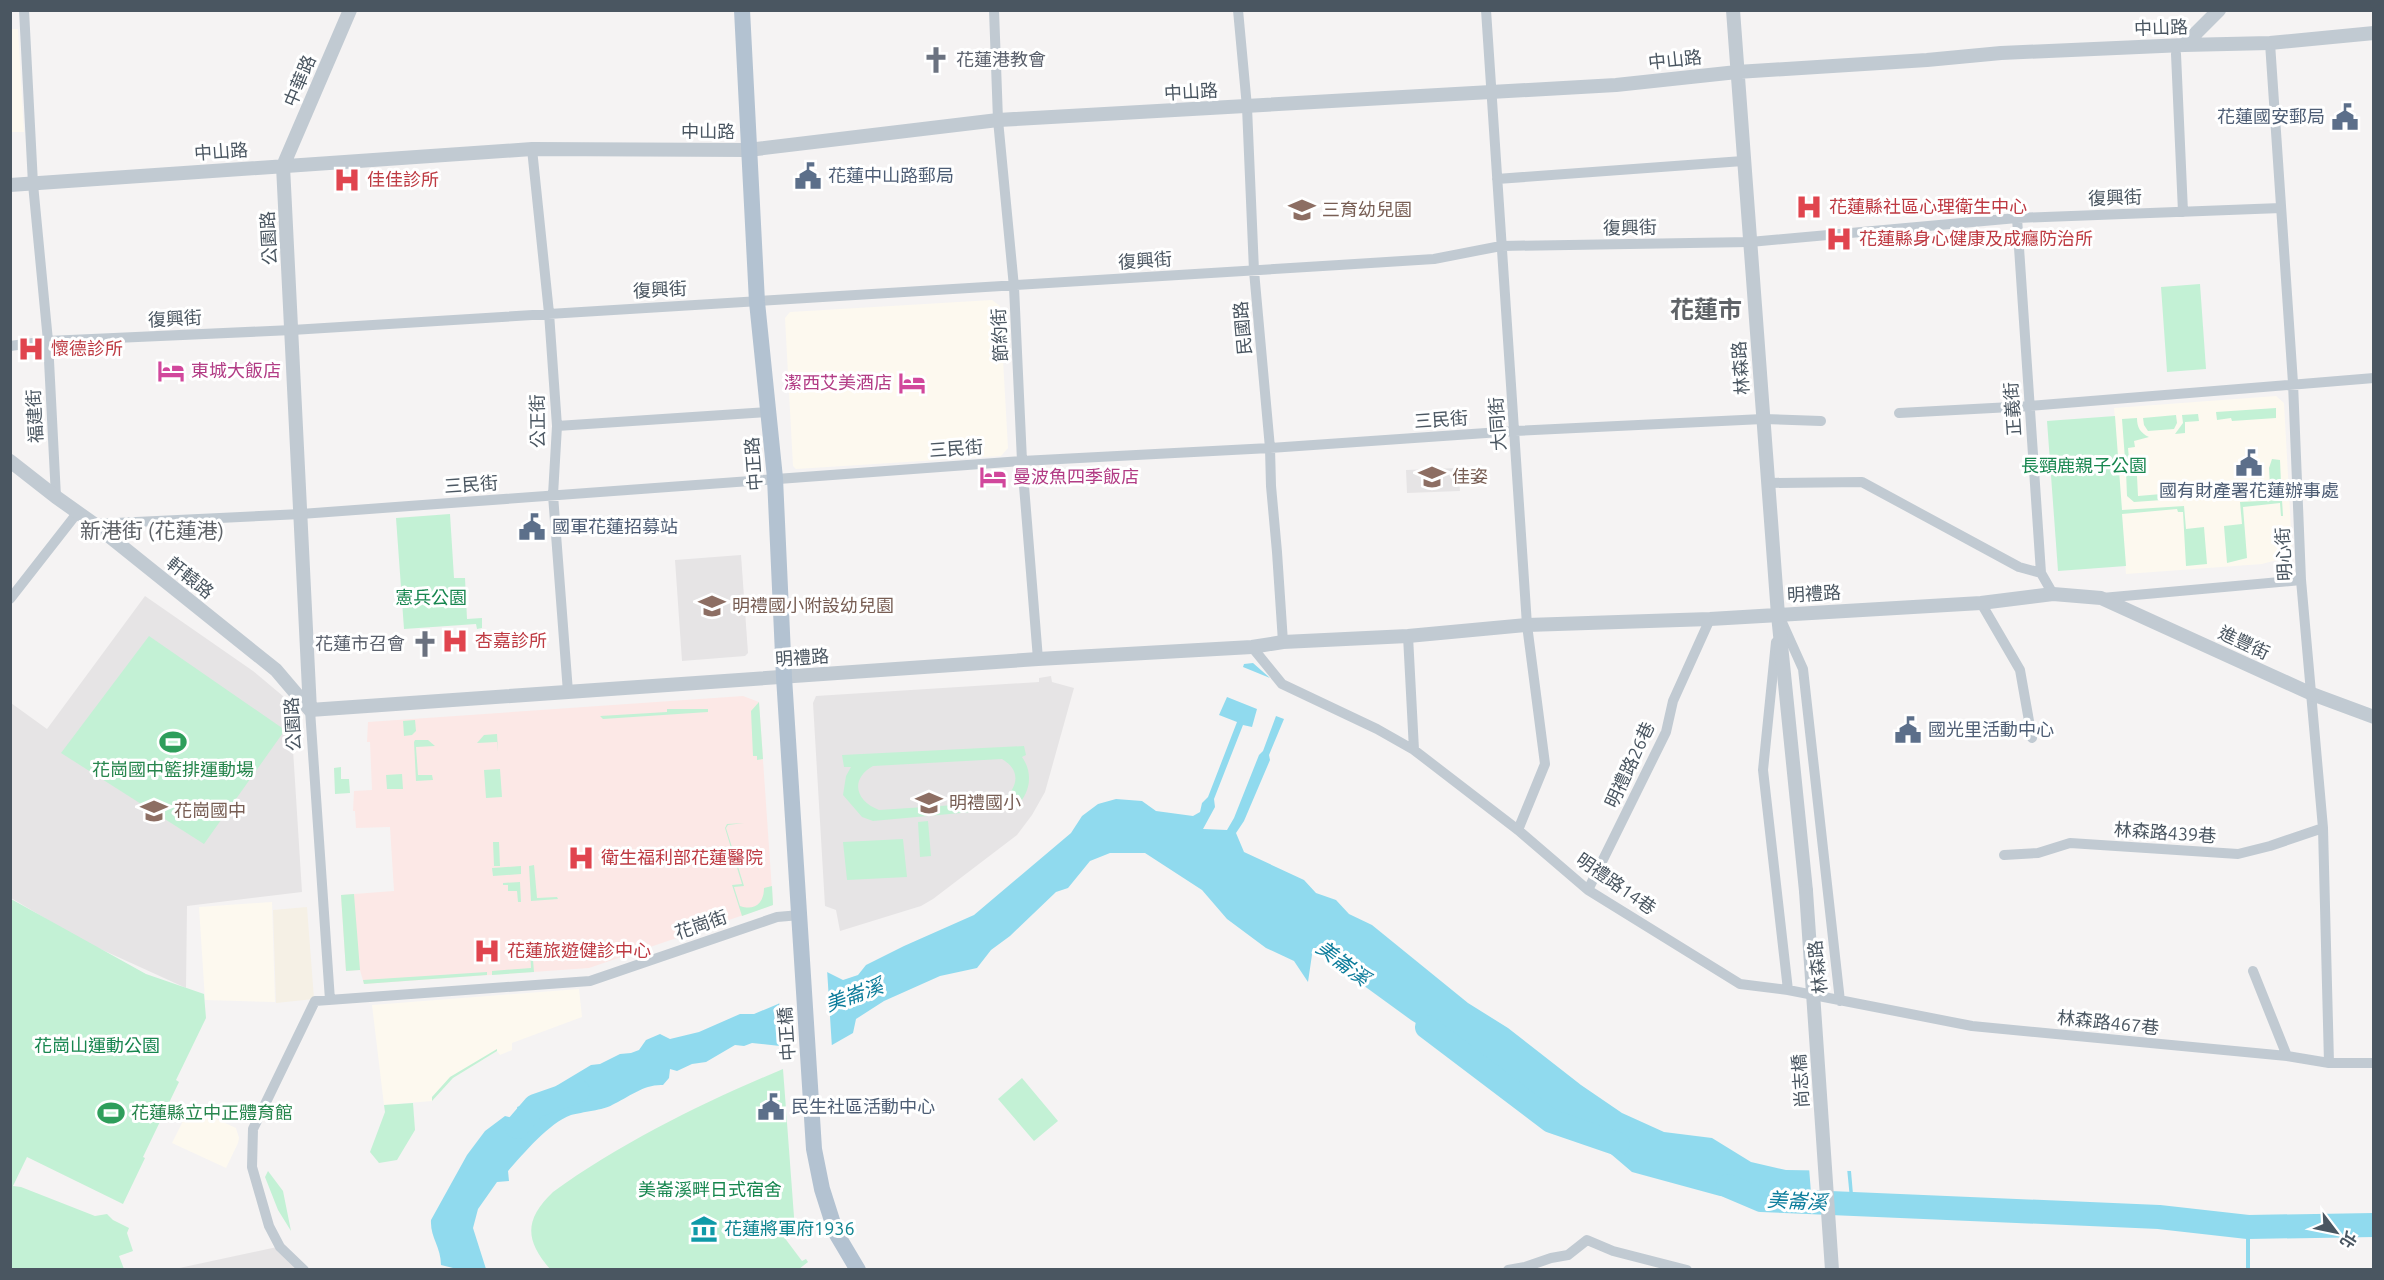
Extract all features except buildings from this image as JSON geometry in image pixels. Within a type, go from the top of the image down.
[{"type":"main road","name":"中正路","points":[[742,10],[757,302],[775,478],[784,677],[800,915]]},
{"type":"main road","name":"中正橋","points":[[800,915],[814,1149],[822,1189],[836,1233],[858,1269]]},
{"type":"street","name":"福建街","points":[[24,10],[33,184],[48,341],[56,497]]},
{"type":"street","name":"中華路","points":[[283,166],[350,10]]},
{"type":"street","name":"節約街","points":[[994,10],[998,120],[1014,287],[1022,461],[1038,659]]},
{"type":"street","name":"民國路","points":[[1238,10],[1247,108],[1254,271],[1270,448],[1271,486],[1290,642]]},
{"type":"street","name":"大同街","points":[[1486,10],[1527,625],[1545,764],[1518,830]]},
{"type":"street","name":"林森路","points":[[1733,10],[1778,615],[1806,891]]},
{"type":"street","points":[[2183,212],[2180,49],[2218,10]]},
{"type":"street","name":"中山路","points":[[10,185],[532,149],[748,150],[998,120],[1247,108],[1493,90],[1616,85],[1737,72],[2001,54],[2180,49],[2373,33]]},
{"type":"street","name":"明心街","points":[[2270,43],[2294,383],[2301,580],[2323,828],[2329,1063]]},
{"type":"street","name":"公正街","points":[[532,149],[549,313],[556,426],[553,495],[568,692]]},
{"type":"street","points":[[1497,179],[1743,161]]},
{"type":"street","name":"公園路","points":[[283,166],[310,710],[330,1000]]},
{"type":"street","name":"復興街","points":[[10,346],[48,341],[292,330],[1339,266],[1434,259],[1502,246],[1750,242],[2017,218],[2281,208]]},
{"type":"street","name":"正義街","points":[[2017,218],[2041,573],[2053,594]]},
{"type":"street","points":[[1899,413],[2030,406],[2373,378]]},
{"type":"street","points":[[556,426],[769,412]]},
{"type":"street","name":"三民街","points":[[94,524],[301,514],[1022,461],[1270,448],[1515,431],[1763,419],[1821,421]]},
{"type":"street","name":"軒轅路","points":[[10,461],[94,524],[276,670],[310,710]]},
{"type":"street","points":[[1768,483],[1862,482],[2019,567],[2041,573]]},
{"type":"street","points":[[10,599],[78,512]]},
{"type":"street","name":"明禮路","points":[[310,710],[1038,659],[1252,647],[1290,642],[1408,636],[1527,625],[1778,615],[1981,603],[2053,594],[2102,598],[2301,580]]},
{"type":"street","name":"進豐街","points":[[2102,598],[2312,694],[2373,717]]},
{"type":"street","points":[[1981,603],[2020,670],[2032,738]]},
{"type":"street","name":"林森路","points":[[1778,615],[1803,669],[1840,1000],[1788,990],[1763,770],[1778,615]]},
{"type":"street","name":"明禮路26巷","points":[[1588,890],[1666,732],[1673,701],[1710,619]]},
{"type":"street","points":[[1408,636],[1413,750]]},
{"type":"street","name":"明禮路14巷","points":[[1252,647],[1282,684],[1377,729],[1413,750],[1518,830],[1588,890],[1740,984],[1788,990]]},
{"type":"street","name":"林森路439巷","points":[[2004,855],[2037,853],[2070,843],[2238,854],[2323,828]]},
{"type":"street","name":"尚志橋","points":[[1806,891],[1832,1269]]},
{"type":"street","name":"花崗街","points":[[330,1000],[590,981],[777,917],[800,915]]},
{"type":"street","points":[[2253,971],[2287,1056]]},
{"type":"street","points":[[304,1269],[280,1247],[269,1226],[252,1167],[252,1130],[315,1001],[330,1000]]},
{"type":"street","name":"林森路467巷","points":[[1840,1000],[1972,1026],[2287,1056],[2329,1063],[2373,1063]]},
{"type":"street","points":[[1508,1269],[1525,1268],[1551,1258],[1568,1256],[1587,1240],[1613,1251],[1687,1269]]},
{"type":"shaded area","points":[[11,29],[18,29],[24,132],[11,132]]},
{"type":"shaded area","name":"潔西艾美酒店","points":[[992,300],[1000,306],[1008,448],[1001,456],[796,469],[793,466],[785,318],[790,312]]},
{"type":"shaded area","points":[[2276,396],[2284,403],[2292,548],[2277,560],[2262,564],[2126,574],[2114,408]]},
{"type":"shaded area","name":"佳姿","points":[[1458,468],[1460,491],[1407,493],[1406,470]]},
{"type":"shaded area","name":"明禮國小附設幼兒園","points":[[741,555],[748,653],[745,656],[682,661],[675,560]]},
{"type":"shaded area","name":"花崗國中","points":[[145,596],[253,671],[290,702],[302,892],[187,906],[186,988],[85,942],[11,898],[11,703],[47,729]]},
{"type":"shaded area","name":"明禮國小","points":[[1051,676],[1052,682],[1074,688],[1045,792],[1017,835],[921,906],[840,931],[836,910],[825,906],[813,703],[816,696],[1039,682],[1039,678]]},
{"type":"shaded area","name":"衛生福利部花蓮醫院","points":[[743,696],[759,702],[773,905],[589,968],[364,984],[360,970],[346,971],[341,895],[394,891],[390,827],[356,828],[355,811],[353,811],[354,791],[372,790],[370,742],[367,742],[368,722]]},
{"type":"shaded area","points":[[272,902],[275,1002],[205,1000],[199,907]]},
{"type":"shaded area","points":[[579,989],[582,1017],[512,1043],[512,1050],[500,1055],[497,1051],[453,1078],[432,1101],[384,1105],[372,1005]]},
{"type":"shaded area","points":[[190,1107],[236,1128],[238,1143],[226,1168],[172,1143]]},
{"type":"shaded area","points":[[277,1247],[300,1270],[170,1270]]},
{"type":"green space","points":[[2200,284],[2206,369],[2167,372],[2161,287]]},
{"type":"green space","points":[[2276,408],[2276,418],[2217,420],[2216,412]]},
{"type":"green space","points":[[2198,414],[2199,421],[2185,422],[2185,433],[2175,434],[2183,423],[2182,415]]},
{"type":"green space","points":[[2176,415],[2177,423],[2174,429],[2148,431],[2144,425],[2143,418]]},
{"type":"green space","name":"長頸鹿親子公園","points":[[2115,416],[2122,510],[2184,506],[2186,529],[2204,527],[2207,564],[2186,566],[2183,512],[2178,512],[2177,509],[2122,514],[2126,566],[2058,571],[2047,421]]},
{"type":"green space","points":[[2137,418],[2143,434],[2149,437],[2134,441],[2135,447],[2128,448],[2129,459],[2125,459],[2122,419]]},
{"type":"green space","points":[[2272,459],[2280,460],[2281,484],[2275,491],[2250,493],[2241,488],[2270,486],[2269,468]]},
{"type":"green space","points":[[2134,470],[2137,476],[2138,496],[2185,492],[2176,499],[2134,502],[2127,496],[2126,471]]},
{"type":"green space","points":[[2282,500],[2283,516],[2281,516],[2280,503],[2243,507],[2247,558],[2227,563],[2224,526],[2242,524],[2240,502]]},
{"type":"green space","name":"憲兵公園","points":[[450,514],[454,578],[465,578],[467,619],[482,618],[482,628],[477,629],[476,624],[404,629],[396,518]]},
{"type":"green space","name":"花崗國中籃排運動場","points":[[149,636],[285,730],[204,844],[61,753]]},
{"type":"green space","points":[[759,702],[763,759],[757,760],[757,756],[753,756],[751,711]]},
{"type":"green space","points":[[667,709],[708,709],[708,712],[603,719],[600,716],[667,712]]},
{"type":"green space","points":[[415,720],[416,731],[412,735],[404,736],[403,721]]},
{"type":"green space","points":[[497,734],[498,752],[497,742],[477,743],[484,735]]},
{"type":"green space","points":[[415,740],[428,740],[435,746],[416,747],[418,775],[432,775],[433,780],[416,781]]},
{"type":"green space","points":[[1024,746],[1026,755],[1022,757],[1028,770],[1029,784],[1024,797],[1015,808],[873,821],[862,817],[843,795],[846,776],[851,767],[844,767],[842,755]],"holes":[[[1002,759],[1013,769],[1015,780],[1011,791],[1001,802],[879,810],[865,801],[858,790],[861,777],[873,766]]]},
{"type":"green space","points":[[341,767],[341,779],[349,779],[350,793],[335,794],[334,768]]},
{"type":"green space","points":[[500,769],[502,797],[486,798],[484,770]]},
{"type":"green space","points":[[402,774],[403,789],[387,789],[386,775]]},
{"type":"green space","points":[[928,821],[931,856],[920,857],[918,822]]},
{"type":"green space","points":[[744,823],[728,825],[726,828],[744,886],[734,887],[740,906],[754,907],[760,902],[764,888],[772,886],[773,905],[742,916],[732,885],[742,884],[725,828],[727,824]]},
{"type":"green space","points":[[903,839],[907,877],[847,880],[843,842]]},
{"type":"green space","points":[[493,842],[499,842],[500,866],[494,866]]},
{"type":"green space","points":[[534,865],[537,898],[557,897],[558,899],[531,901],[529,866]]},
{"type":"green space","points":[[521,866],[521,874],[493,876],[492,868]]},
{"type":"green space","points":[[520,882],[521,902],[518,902],[517,891],[508,891],[508,885],[503,885],[503,883]]},
{"type":"green space","points":[[354,894],[360,970],[346,971],[341,895]]},
{"type":"green space","name":"花崗山運動公園","points":[[11,899],[146,974],[204,994],[206,1018],[176,1080],[179,1082],[123,1204],[27,1157],[13,1186],[21,1187],[95,1216],[107,1214],[113,1220],[129,1228],[127,1233],[133,1251],[119,1256],[124,1269],[11,1269]]},
{"type":"green space","points":[[584,943],[586,955],[578,956],[577,946],[558,947],[558,944]]},
{"type":"green space","points":[[530,948],[532,948],[534,972],[492,975],[492,971],[531,968]]},
{"type":"green space","points":[[487,972],[487,975],[364,984],[363,980]]},
{"type":"green space","points":[[497,1049],[453,1078],[432,1101],[432,1097],[450,1077]]},
{"type":"green space","name":"美崙溪畔日式宿舍","points":[[783,1069],[795,1230],[784,1237],[802,1261],[806,1259],[808,1262],[799,1269],[550,1269],[536,1249],[531,1230],[537,1212],[553,1192],[607,1156],[664,1124]]},
{"type":"green space","points":[[1022,1078],[1058,1121],[1034,1141],[998,1099]]},
{"type":"green space","points":[[413,1103],[415,1130],[397,1160],[379,1163],[370,1152],[385,1112],[384,1105]]},
{"type":"green space","points":[[268,1171],[283,1191],[291,1231],[278,1210],[265,1177]]},
{"type":"sand","points":[[307,907],[314,999],[276,1003],[273,910]]},
{"type":"water","points":[[1253,663],[1270,678],[1243,667],[1244,664]]},
{"type":"water","points":[[1227,697],[1257,709],[1252,727],[1243,725],[1214,799],[1215,807],[1203,829],[1227,830],[1259,755],[1263,751],[1276,716],[1284,719],[1269,755],[1270,760],[1244,821],[1236,833],[1244,852],[1304,880],[1316,893],[1336,900],[1349,914],[1372,925],[1468,1003],[1508,1028],[1581,1085],[1622,1113],[1664,1132],[1712,1138],[1751,1162],[1786,1170],[1851,1171],[1854,1206],[1720,1196],[1632,1172],[1571,1120],[1525,1094],[1492,1070],[1411,1020],[1356,980],[1319,948],[1313,948],[1308,982],[1294,961],[1266,948],[1227,919],[1202,890],[1145,853],[1110,853],[1090,861],[1068,888],[1056,892],[1010,936],[991,950],[977,968],[940,976],[884,1001],[856,1019],[853,1033],[832,1045],[780,1046],[752,1043],[744,1046],[735,1045],[706,1062],[692,1064],[677,1071],[670,1069],[669,1078],[663,1085],[643,1089],[608,1107],[571,1115],[563,1119],[529,1147],[508,1171],[509,1181],[497,1182],[478,1209],[473,1228],[486,1269],[457,1269],[441,1265],[431,1220],[467,1155],[485,1131],[505,1116],[516,1119],[519,1114],[517,1107],[529,1103],[544,1106],[556,1086],[591,1065],[600,1064],[620,1054],[639,1050],[646,1040],[660,1034],[670,1039],[699,1032],[740,1014],[754,1014],[778,1004],[827,972],[843,980],[858,975],[866,965],[974,915],[1071,833],[1082,816],[1098,804],[1116,799],[1142,801],[1156,811],[1193,816],[1200,812],[1237,722],[1219,715]]},
{"type":"pier","points":[[827,969],[832,1048],[782,1049],[779,1000]]},
{"type":"pier","points":[[1809,1167],[1847,1168],[1851,1209],[1812,1206]]},
{"type":"waterway","name":"美崙溪","points":[[1427,1027],[1551,1121],[1618,1144]]},
{"type":"waterway","name":"美崙溪","points":[[517,1127],[535,1106],[578,1091]]},
{"type":"waterway","name":"美崙溪","points":[[1728,1186],[1761,1200],[2159,1217],[2248,1227],[2374,1225]]},
{"type":"waterway","points":[[2248,1227],[2248,1270]]},
{"type":"place","name":"花蓮港教會","points":[[936,60]]},
{"type":"place","name":"花蓮國安郵局","points":[[2345,117]]},
{"type":"place","name":"花蓮中山路郵局","points":[[808,176]]},
{"type":"place","name":"佳佳診所","points":[[347,180]]},
{"type":"place","name":"花蓮縣社區心理衛生中心","points":[[1809,207]]},
{"type":"place","name":"三育幼兒園","points":[[1302,210]]},
{"type":"place","name":"花蓮縣身心健康及成癮防治所","points":[[1839,239]]},
{"type":"place","name":"懷德診所","points":[[31,349]]},
{"type":"place","name":"東城大飯店","points":[[171,371]]},
{"type":"place","name":"潔西艾美酒店","points":[[912,383]]},
{"type":"place","name":"國有財產署花蓮辦事處","points":[[2249,463]]},
{"type":"place","name":"曼波魚四季飯店","points":[[993,477]]},
{"type":"place","name":"佳姿","points":[[1432,477]]},
{"type":"place","name":"國軍花蓮招募站","points":[[532,527]]},
{"type":"place","name":"明禮國小附設幼兒園","points":[[712,606]]},
{"type":"place","name":"杏嘉診所","points":[[455,641]]},
{"type":"place","name":"花蓮市召會","points":[[425,644]]},
{"type":"place","name":"國光里活動中心","points":[[1908,730]]},
{"type":"place","name":"花崗國中籃排運動場","points":[[173,742]]},
{"type":"place","name":"明禮國小","points":[[929,803]]},
{"type":"place","name":"花崗國中","points":[[154,811]]},
{"type":"place","name":"衛生福利部花蓮醫院","points":[[581,858]]},
{"type":"place","name":"花蓮旅遊健診中心","points":[[487,951]]},
{"type":"place","name":"民生社區活動中心","points":[[771,1107]]},
{"type":"place","name":"花蓮縣立中正體育館","points":[[111,1113]]},
{"type":"place","name":"花蓮將軍府1936","points":[[704,1229]]},
{"type":"district","name":"花蓮市","points":[[1706,310]]},
{"type":"district","name":"新港街 (花蓮港)","points":[[152,531]]}]
